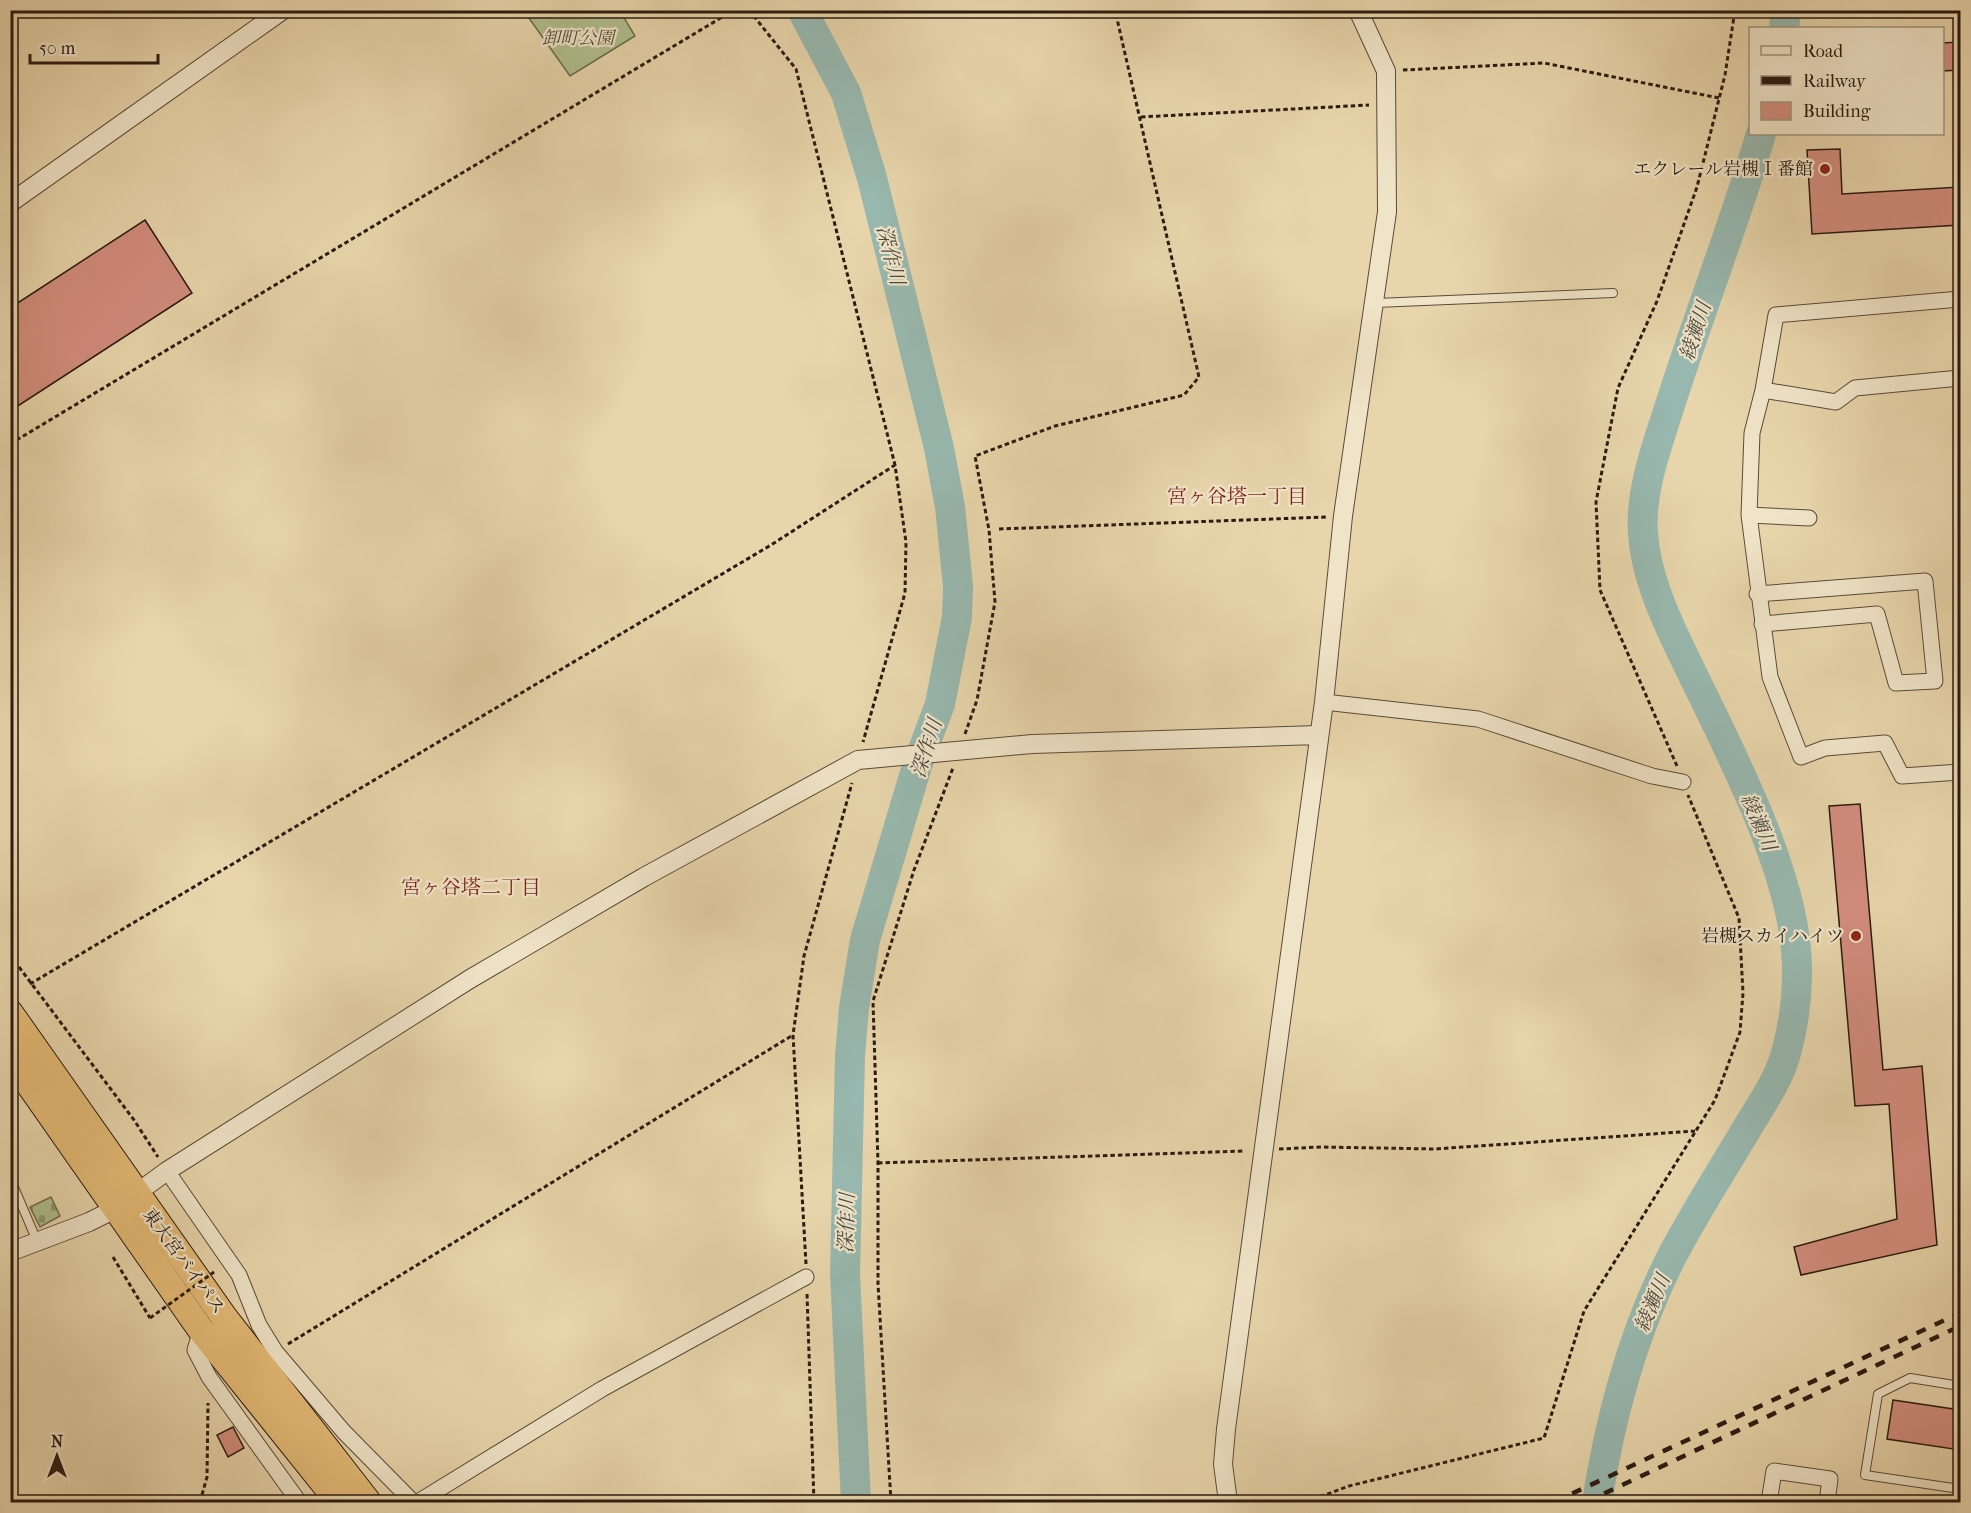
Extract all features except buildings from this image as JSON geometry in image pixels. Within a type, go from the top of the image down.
[{"type":"highway","name":"東大宮バイパス","points":[[10,1012],[224,1317],[368,1503]]},
{"type":"highway","name":"東大宮バイパス","points":[[10,1057],[201,1330],[339,1503]]},
{"type":"street","points":[[10,203],[283,10]]},
{"type":"street","points":[[1228,1503],[1223,1464],[1226,1429],[1324,702],[1343,516],[1376,303],[1387,212],[1386,71],[1358,10]]},
{"type":"street","points":[[1960,299],[1776,315],[1763,390],[1752,434],[1749,515],[1757,594],[1770,676],[1801,757],[1825,748],[1885,743],[1902,776],[1960,772]]},
{"type":"street","points":[[1763,390],[1836,402],[1856,388],[1960,378]]},
{"type":"street","points":[[1749,515],[1809,518]]},
{"type":"street","points":[[1757,594],[1925,581],[1935,681],[1896,683],[1877,614],[1762,624]]},
{"type":"street","points":[[1324,702],[1478,719],[1652,776],[1683,782]]},
{"type":"street","points":[[10,1252],[38,1243],[115,1209],[167,1171],[470,979],[644,877],[858,759],[1032,744],[1318,735]]},
{"type":"street","points":[[167,1171],[240,1275],[259,1325],[275,1351],[344,1432],[416,1503],[602,1389],[806,1277]]},
{"type":"street","points":[[201,1330],[195,1350],[209,1377],[299,1503]]},
{"type":"street","points":[[1769,1503],[1774,1471],[1830,1479],[1827,1503]]},
{"type":"lane","points":[[1376,303],[1613,293]]},
{"type":"lane","points":[[10,1178],[38,1243]]},
{"type":"lane","points":[[1960,1386],[1910,1378],[1878,1394],[1865,1475],[1960,1489]]},
{"type":"path","points":[[10,444],[734,10]]},
{"type":"path","points":[[749,10],[796,69],[895,465],[906,542],[905,593],[804,956],[793,1035],[806,1277],[814,1503]]},
{"type":"path","points":[[891,1503],[878,1284],[878,1164],[873,1001],[914,870],[977,700],[995,602],[989,530],[975,456],[1055,426],[1184,395],[1199,377],[1141,117],[1114,10]]},
{"type":"path","points":[[1306,1503],[1348,1486],[1544,1438],[1584,1311],[1715,1100],[1740,1032],[1743,993],[1740,918],[1600,590],[1596,502],[1618,388],[1657,301],[1697,187],[1719,98],[1735,10]]},
{"type":"path","points":[[1386,71],[1544,63],[1719,98]]},
{"type":"path","points":[[1141,117],[1387,105]]},
{"type":"path","points":[[30,984],[771,545],[895,465]]},
{"type":"path","points":[[999,529],[1343,516]]},
{"type":"path","points":[[10,955],[134,1120],[167,1171]]},
{"type":"path","points":[[275,1351],[793,1035]]},
{"type":"path","points":[[878,1164],[1321,1147],[1435,1149],[1695,1131]]},
{"type":"path","points":[[113,1257],[150,1318],[214,1272]]},
{"type":"path","points":[[200,1503],[207,1477],[209,1377]]},
{"type":"green space","name":"卸町公園","points":[[524,11],[620,11],[635,36],[570,76]]},
{"type":"green space","points":[[51,1197],[60,1216],[40,1227],[30,1207]]},
{"type":"waterway","name":"深作川","points":[[802,10],[846,93],[872,178],[939,448],[950,507],[958,586],[957,617],[940,704],[917,766],[865,940],[854,1008],[850,1056],[845,1274],[856,1502]]},
{"type":"waterway","name":"綾瀬川","points":[[1784,27],[1786,10]]},
{"type":"waterway","name":"綾瀬川","points":[[1597,1502],[1624,1377],[1657,1287],[1699,1207],[1775,1081],[1783,1063],[1793,1024],[1797,973],[1795,937],[1775,859],[1743,779],[1660,604],[1649,569],[1643,533],[1644,501],[1655,452],[1761,135]]},
{"type":"railway","points":[[1554,1502],[1960,1313]]},
{"type":"railway","points":[[1586,1502],[1960,1326]]},
{"type":"place","name":"エクレール岩槻Ⅰ番館","points":[[1825,169]]},
{"type":"place","name":"岩槻スカイハイツ","points":[[1856,936]]},
{"type":"district","name":"宮ヶ谷塔一丁目","points":[[1237,496]]},
{"type":"district","name":"宮ヶ谷塔二丁目","points":[[471,887]]}]
